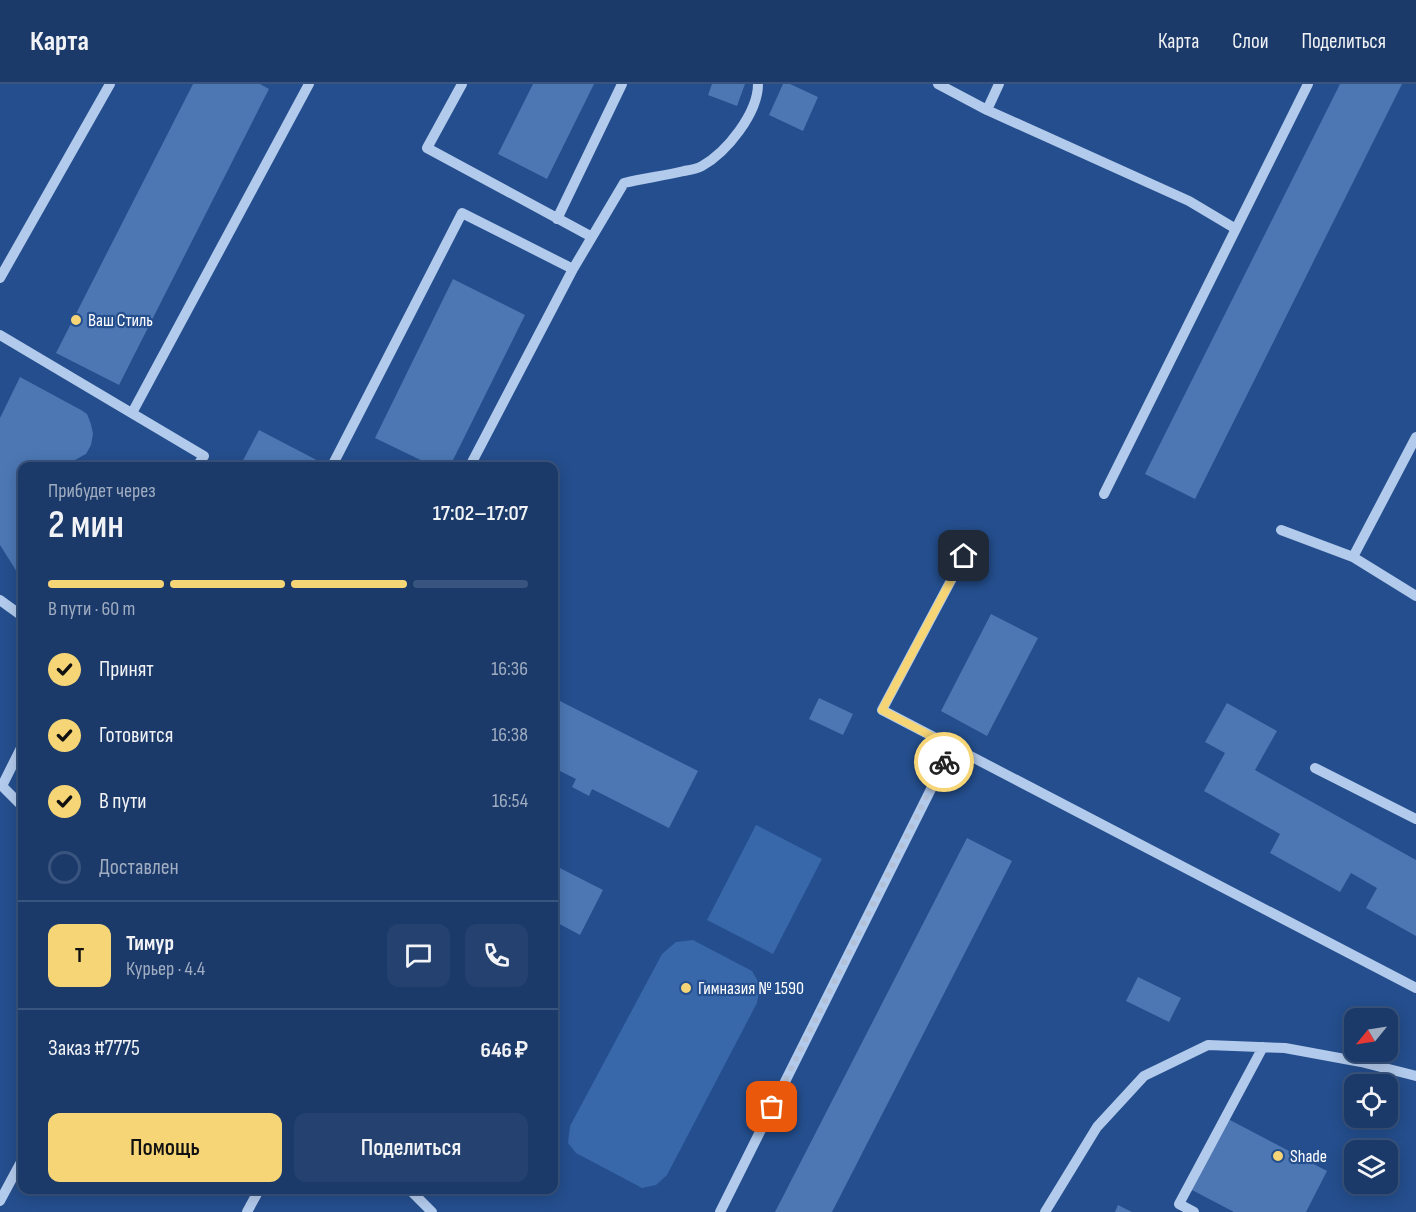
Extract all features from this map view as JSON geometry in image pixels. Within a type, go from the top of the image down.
[{"type":"street","points":[[0,278],[110,84]]},
{"type":"street","points":[[132,413],[309,84]]},
{"type":"street","points":[[462,84],[427,148],[592,237]]},
{"type":"street","points":[[557,219],[622,84]]},
{"type":"street","points":[[472,462],[573,269],[624,183],[700,167],[722,151],[743,125],[758,95],[758,84]]},
{"type":"street","points":[[938,84],[987,110],[1189,201],[1236,229]]},
{"type":"street","points":[[987,110],[999,84]]},
{"type":"street","points":[[1104,495],[1308,84]]},
{"type":"street","points":[[334,462],[462,213],[573,269]]},
{"type":"street","points":[[0,334],[204,456],[200,462]]},
{"type":"street","points":[[1353,557],[1416,436]]},
{"type":"street","points":[[1281,530],[1353,557],[1416,596]]},
{"type":"street","points":[[964,556],[882,710],[1416,988]]},
{"type":"street","points":[[0,600],[18,613]]},
{"type":"street","points":[[720,1212],[952,747]]},
{"type":"street","points":[[18,753],[1,785],[18,802]]},
{"type":"street","points":[[1316,768],[1416,819]]},
{"type":"street","points":[[1045,1212],[1097,1127],[1144,1076],[1208,1044],[1285,1048],[1416,1076]]},
{"type":"street","points":[[1194,1212],[1179,1204],[1263,1047]]},
{"type":"street","points":[[0,1201],[18,1167]]},
{"type":"street","points":[[247,1212],[258,1194]]},
{"type":"street","points":[[414,1194],[432,1212]]},
{"type":"shaded area","points":[[756,825],[822,859],[773,954],[707,920]]},
{"type":"shaded area","points":[[693,940],[752,971],[760,985],[757,1003],[667,1175],[656,1185],[642,1188],[576,1153],[568,1143],[570,1126],[662,954],[676,942]]},
{"type":"building","points":[[193,84],[260,84],[269,89],[119,385],[56,353]]},
{"type":"building","points":[[533,84],[594,84],[547,179],[498,154]]},
{"type":"building","points":[[712,84],[745,84],[737,106],[708,95]]},
{"type":"building","points":[[783,84],[790,84],[818,97],[803,131],[769,115]]},
{"type":"building","points":[[1340,84],[1402,84],[1195,499],[1145,474]]},
{"type":"building","points":[[453,279],[525,315],[452,462],[425,462],[375,438]]},
{"type":"building","points":[[20,377],[87,414],[93,434],[86,454],[71,462],[18,462],[18,574],[0,545],[0,418]]},
{"type":"building","points":[[259,430],[320,462],[242,462]]},
{"type":"building","points":[[991,614],[1038,638],[987,736],[941,711]]},
{"type":"building","points":[[819,698],[853,714],[843,735],[809,719]]},
{"type":"building","points":[[558,700],[698,771],[669,828],[592,789],[589,796],[572,787],[576,779],[558,770]]},
{"type":"building","points":[[1227,703],[1277,731],[1255,770],[1416,860],[1416,936],[1366,908],[1377,888],[1351,873],[1340,892],[1270,853],[1280,834],[1204,791],[1225,753],[1205,742]]},
{"type":"building","points":[[967,838],[1012,861],[832,1212],[775,1212]]},
{"type":"building","points":[[558,867],[603,890],[580,935],[558,923]]},
{"type":"building","points":[[1138,977],[1181,998],[1169,1022],[1126,1001]]},
{"type":"building","points":[[1228,1119],[1327,1171],[1306,1212],[1234,1212],[1192,1190]]},
{"type":"building","points":[[1118,1205],[1132,1212],[1115,1212]]},
{"type":"way so far","points":[[772,1107],[944,762]]},
{"type":"place","name":"Ваш Стиль","points":[[76,320]]},
{"type":"place","name":"Гимназия № 1590","points":[[686,988]]},
{"type":"place","name":"Shade","points":[[1278,1156]]},
{"type":"route","points":[[944,762],[952,747],[882,710],[964,556]]}]
